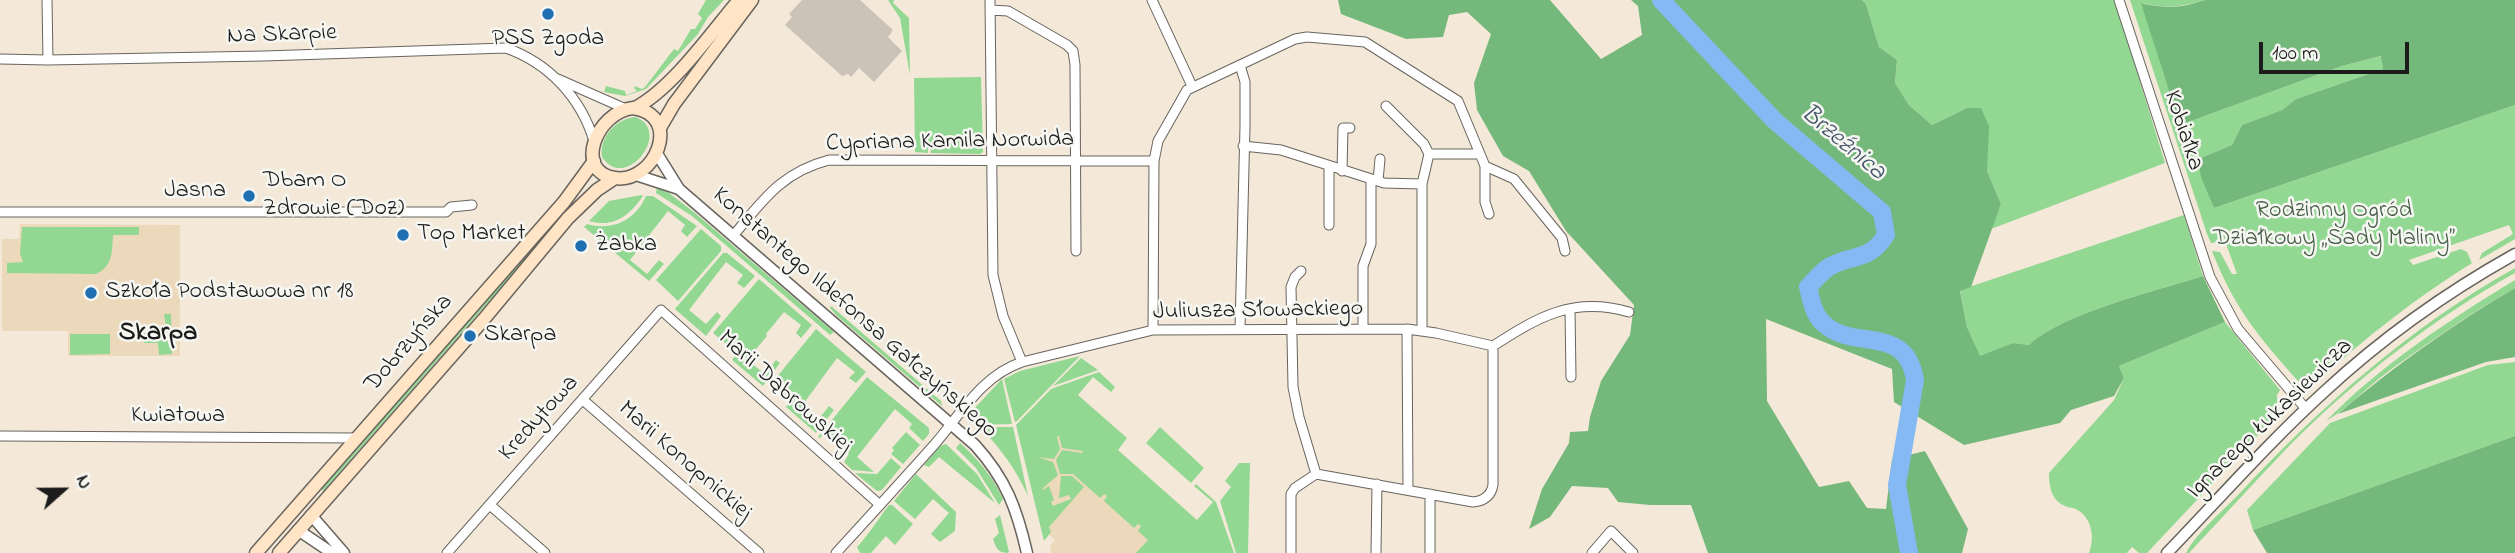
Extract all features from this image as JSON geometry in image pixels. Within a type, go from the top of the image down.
[{"type":"main road","points":[[739,0],[666,85],[646,102],[608,120],[594,141],[592,151],[594,161],[605,175],[615,178],[636,175],[646,167],[656,152],[660,128],[674,104],[752,0]]},
{"type":"main road","points":[[630,108],[650,113],[660,128]]},
{"type":"main road","name":"Dobrzyńska","points":[[256,553],[564,202],[594,161]]},
{"type":"main road","name":"Dobrzyńska","points":[[279,553],[484,319],[568,218],[589,197],[615,178]]},
{"type":"street","points":[[47,0],[48,60]]},
{"type":"street","points":[[1152,0],[1192,86]]},
{"type":"street","name":"Kobiałka","points":[[2119,0],[2215,288],[2250,344],[2306,408]]},
{"type":"street","points":[[1022,362],[1003,316],[995,285],[990,5],[1008,11],[1073,51],[1076,65],[1076,251]]},
{"type":"street","points":[[1153,330],[1154,161],[1158,141],[1183,96],[1192,86],[1300,37],[1366,42],[1458,101],[1485,166],[1485,202],[1489,214]]},
{"type":"street","name":"Na Skarpie","points":[[0,59],[264,57],[498,47],[524,55],[556,78]]},
{"type":"street","points":[[1240,65],[1245,82],[1240,329]]},
{"type":"street","points":[[556,78],[630,108]]},
{"type":"street","points":[[556,78],[584,114],[594,141]]},
{"type":"street","points":[[1387,106],[1424,144],[1429,154],[1422,184],[1422,330]]},
{"type":"street","points":[[1342,171],[1343,128],[1350,128]]},
{"type":"street","points":[[1243,146],[1281,150],[1374,181],[1422,184]]},
{"type":"street","name":"Konstantego Ildefonsa Gałczyńskiego","points":[[656,152],[679,189],[951,423],[987,458],[1006,487],[1019,516],[1027,553]]},
{"type":"street","points":[[1429,154],[1478,154]]},
{"type":"street","name":"Cypriana Kamila Norwida","points":[[733,236],[780,183],[821,162],[839,159],[1154,161]]},
{"type":"street","points":[[1363,329],[1363,266],[1371,244],[1374,181],[1380,159]]},
{"type":"street","points":[[1329,166],[1329,225]]},
{"type":"street","points":[[1485,166],[1514,179],[1562,238],[1566,251]]},
{"type":"street","name":"Konstantego Ildefonsa Gałczyńskiego","points":[[636,175],[679,189]]},
{"type":"street","name":"Jasna","points":[[0,212],[446,212],[452,207],[472,205]]},
{"type":"street","name":"Ignacego Łukasiewicza","points":[[2167,553],[2306,408],[2379,345],[2462,286],[2515,254]]},
{"type":"street","points":[[1301,271],[1291,287],[1293,387],[1316,474]]},
{"type":"street","points":[[1291,553],[1291,494],[1295,488],[1316,474],[1472,502],[1486,498],[1491,492],[1493,346],[1546,314],[1570,309],[1629,312]]},
{"type":"street","points":[[1570,309],[1571,377]]},
{"type":"street","name":"Kredytowa","points":[[447,553],[661,310]]},
{"type":"street","name":"Marii Dąbrowskiej","points":[[661,310],[880,505]]},
{"type":"street","points":[[1407,329],[1408,490]]},
{"type":"street","name":"Juliusza Słowackiego","points":[[836,553],[989,379],[1022,362],[1153,330],[1407,329],[1493,346]]},
{"type":"street","name":"Marii Konopnickiej","points":[[583,400],[759,553]]},
{"type":"street","name":"Kwiatowa","points":[[0,436],[355,438]]},
{"type":"street","points":[[1376,553],[1377,484]]},
{"type":"street","points":[[1430,494],[1430,553]]},
{"type":"street","points":[[298,505],[311,515],[344,553]]},
{"type":"street","points":[[490,505],[545,553]]},
{"type":"street","points":[[285,521],[332,553]]},
{"type":"street","points":[[1592,553],[1611,531],[1633,553]]},
{"type":"shaded area","points":[[802,0],[860,0],[893,30],[888,37],[902,51],[874,82],[859,68],[851,77],[848,74],[842,76],[785,25],[792,17],[789,14]]},
{"type":"shaded area","name":"Szkoła Podstawowa nr 18","points":[[20,224],[180,225],[180,356],[68,356],[68,331],[2,331],[2,239],[19,239]]},
{"type":"shaded area","points":[[1061,420],[1204,553],[1051,553],[1050,546],[1055,540],[1047,533],[1029,452]]},
{"type":"green space","points":[[706,0],[724,0],[708,17],[698,34],[646,89],[625,96],[604,92],[606,86],[625,91],[626,95],[637,91],[635,86],[642,89],[645,87],[674,49],[678,51],[691,29],[695,29],[702,18],[698,14]]},
{"type":"green space","points":[[888,0],[894,0],[893,3],[909,18],[910,75],[900,18]]},
{"type":"green space","points":[[1338,0],[1550,0],[1601,59],[1642,35],[1638,6],[1631,0],[1862,0],[1866,4],[1879,47],[1897,60],[1895,83],[1909,105],[1932,125],[1967,108],[1981,108],[1989,126],[1987,171],[2001,204],[1971,287],[1960,291],[1967,327],[1980,356],[2013,343],[2029,345],[2044,333],[2087,313],[2203,276],[2225,322],[2119,366],[2124,378],[2114,396],[2071,410],[2060,423],[1964,445],[1894,402],[1892,369],[1766,319],[1767,401],[1819,487],[1849,481],[1867,508],[1886,509],[1892,459],[1925,451],[1968,529],[1962,553],[1708,553],[1691,505],[1618,502],[1608,488],[1572,486],[1550,517],[1529,529],[1542,489],[1569,443],[1570,432],[1588,431],[1601,381],[1630,335],[1634,305],[1566,231],[1529,171],[1503,156],[1477,110],[1474,83],[1491,34],[1467,12],[1449,15],[1443,37],[1406,39],[1341,14]]},
{"type":"green space","points":[[1862,0],[2115,0],[2165,163],[1991,229],[2001,204],[1987,171],[1987,155],[1967,108],[1932,125],[1909,105],[1895,83],[1897,60],[1879,47],[1866,4]]},
{"type":"green space","name":"Rodzinny Ogród Działkowy „Sady Maliny”","points":[[2130,0],[2205,0],[2174,6],[2142,3],[2180,125],[2342,66],[2382,56],[2383,69],[2296,99],[2282,110],[2242,125],[2232,145],[2198,159],[2214,208],[2515,105],[2515,239],[2479,260],[2482,253],[2513,234],[2509,225],[2409,260],[2413,265],[2461,249],[2467,252],[2472,263],[2392,319],[2318,381],[2304,384],[2298,381],[2248,320],[2220,271],[2212,251],[2220,252],[2232,274],[2237,274],[2225,241],[2211,243],[2207,234]]},
{"type":"green space","points":[[2205,0],[2515,0],[2515,105],[2214,208],[2201,177],[2198,159],[2232,145],[2242,125],[2282,110],[2296,99],[2383,69],[2381,56],[2342,66],[2180,125],[2141,3],[2173,7]]},
{"type":"green space","points":[[981,77],[983,152],[931,153],[928,144],[928,153],[915,152],[914,78]]},
{"type":"green space","points":[[635,117],[646,124],[650,134],[648,145],[642,156],[633,164],[622,168],[612,166],[602,157],[606,136],[621,121]]},
{"type":"green space","points":[[657,187],[695,213],[834,332],[830,335],[692,216],[656,193]]},
{"type":"green space","points":[[643,196],[638,203],[620,219],[606,223],[589,221],[609,201]]},
{"type":"green space","points":[[646,196],[653,196],[697,226],[687,237],[681,231],[685,225],[668,211],[630,260],[647,274],[659,260],[664,264],[649,281],[584,227],[587,224],[605,226],[622,222],[636,212]]},
{"type":"green space","points":[[566,208],[568,211],[323,491],[320,488]]},
{"type":"green space","points":[[2184,215],[2203,276],[2087,313],[2044,333],[2029,345],[2013,343],[1980,357],[1967,327],[1960,290]]},
{"type":"green space","points":[[22,227],[139,227],[139,235],[113,235],[109,263],[96,274],[7,273],[7,263],[23,262],[20,254]]},
{"type":"green space","points":[[701,229],[721,246],[721,251],[678,301],[656,280]]},
{"type":"green space","points":[[723,253],[727,253],[755,276],[744,288],[737,283],[743,275],[726,262],[689,310],[706,324],[717,312],[721,316],[706,336],[675,309]]},
{"type":"green space","points":[[2515,268],[2515,273],[2426,329],[2342,396],[2291,444],[2189,553],[2186,553],[2203,530],[2270,461],[2368,370],[2439,316]]},
{"type":"green space","points":[[759,279],[812,325],[801,338],[796,333],[801,325],[784,312],[766,334],[747,360],[765,374],[776,360],[780,363],[763,386],[732,360],[737,353],[713,333]]},
{"type":"green space","points":[[2515,280],[2515,288],[2413,353],[2326,421],[2369,381],[2416,344]]},
{"type":"green space","points":[[2515,288],[2515,357],[2486,362],[2338,414],[2424,347]]},
{"type":"green space","points":[[831,306],[941,401],[942,406],[837,316]]},
{"type":"green space","points":[[164,314],[171,314],[172,354],[159,355],[158,343],[144,343],[144,333],[167,333]]},
{"type":"green space","points":[[2225,322],[2280,390],[2275,417],[2147,553],[2139,553],[2132,547],[2127,553],[2089,553],[2092,535],[2089,522],[2075,508],[2066,507],[2057,500],[2050,488],[2049,473],[2114,400],[2124,378],[2119,366]]},
{"type":"green space","points":[[816,329],[866,372],[856,383],[849,378],[855,372],[837,358],[801,407],[817,421],[829,406],[834,410],[816,433],[786,407],[790,401],[771,384]]},
{"type":"green space","points":[[70,334],[110,334],[110,354],[70,355]]},
{"type":"green space","points":[[1080,356],[1015,422],[1004,379],[1020,371]]},
{"type":"green space","points":[[1081,358],[1098,370],[1053,386]]},
{"type":"green space","points":[[2515,362],[2515,436],[2253,530],[2247,510],[2330,423],[2488,365]]},
{"type":"green space","points":[[1099,372],[1115,387],[1111,392],[1093,377],[1078,395],[1127,438],[1118,450],[1197,520],[1213,502],[1194,486],[1196,484],[1216,502],[1234,553],[1136,553],[1148,540],[1138,531],[1141,526],[1138,524],[1134,528],[1104,501],[1107,496],[1104,494],[1100,498],[1073,474],[1060,474],[1056,460],[1062,450],[1083,451],[1062,448],[1059,436],[1060,449],[1054,459],[1038,457],[1053,462],[1058,475],[1042,489],[1049,486],[1054,500],[1051,502],[1053,506],[1071,499],[1069,495],[1059,498],[1061,476],[1072,476],[1084,487],[1049,527],[1051,532],[1044,541],[1016,425],[1051,389]]},
{"type":"green space","points":[[867,377],[929,428],[929,434],[923,441],[909,428],[912,424],[895,409],[857,457],[874,472],[852,470],[844,462],[849,454],[842,448],[843,445],[827,431],[818,437]]},
{"type":"green space","points":[[1002,379],[1012,424],[978,425],[970,413]]},
{"type":"green space","points":[[980,427],[1013,427],[1028,496],[1007,459]]},
{"type":"green space","points":[[1160,427],[1204,468],[1191,483],[1146,443]]},
{"type":"green space","points":[[906,432],[920,445],[903,464],[891,454],[894,450],[892,448]]},
{"type":"green space","points":[[2515,436],[2515,553],[2267,553],[2253,530]]},
{"type":"green space","points":[[960,443],[995,483],[1003,499],[999,505],[976,468],[956,448]]},
{"type":"green space","points":[[946,444],[977,474],[995,503],[939,457],[929,467],[924,465],[940,446]]},
{"type":"green space","points":[[891,458],[901,467],[882,490],[877,491],[855,473],[877,474]]},
{"type":"green space","points":[[1239,463],[1250,463],[1248,553],[1236,553],[1220,501],[1231,487],[1225,481]]},
{"type":"green space","points":[[916,474],[956,512],[955,531],[940,542],[931,534],[949,513],[933,499],[915,519],[894,501]]},
{"type":"green space","points":[[889,505],[913,524],[895,545],[886,536],[871,553],[860,553],[857,547]]},
{"type":"green space","points":[[1000,515],[1008,553],[998,549],[993,539],[999,533],[995,519]]},
{"type":"waterway","name":"Brzeźnica","points":[[1661,0],[1775,121],[1882,212],[1886,235],[1879,244],[1866,254],[1829,267],[1808,287],[1814,310],[1822,322],[1834,331],[1890,344],[1901,351],[1910,362],[1915,380],[1897,485],[1909,553]]},
{"type":"place","name":"PSS Zgoda","points":[[548,14]]},
{"type":"place","name":"Dbam O Zdrowie (Doz)","points":[[249,196]]},
{"type":"place","name":"Top Market","points":[[403,235]]},
{"type":"place","name":"Żabka","points":[[581,246]]},
{"type":"place","name":"Szkoła Podstawowa nr 18","points":[[91,293]]},
{"type":"place","name":"Skarpa","points":[[470,336]]},
{"type":"district","name":"Skarpa","points":[[158,335]]}]
